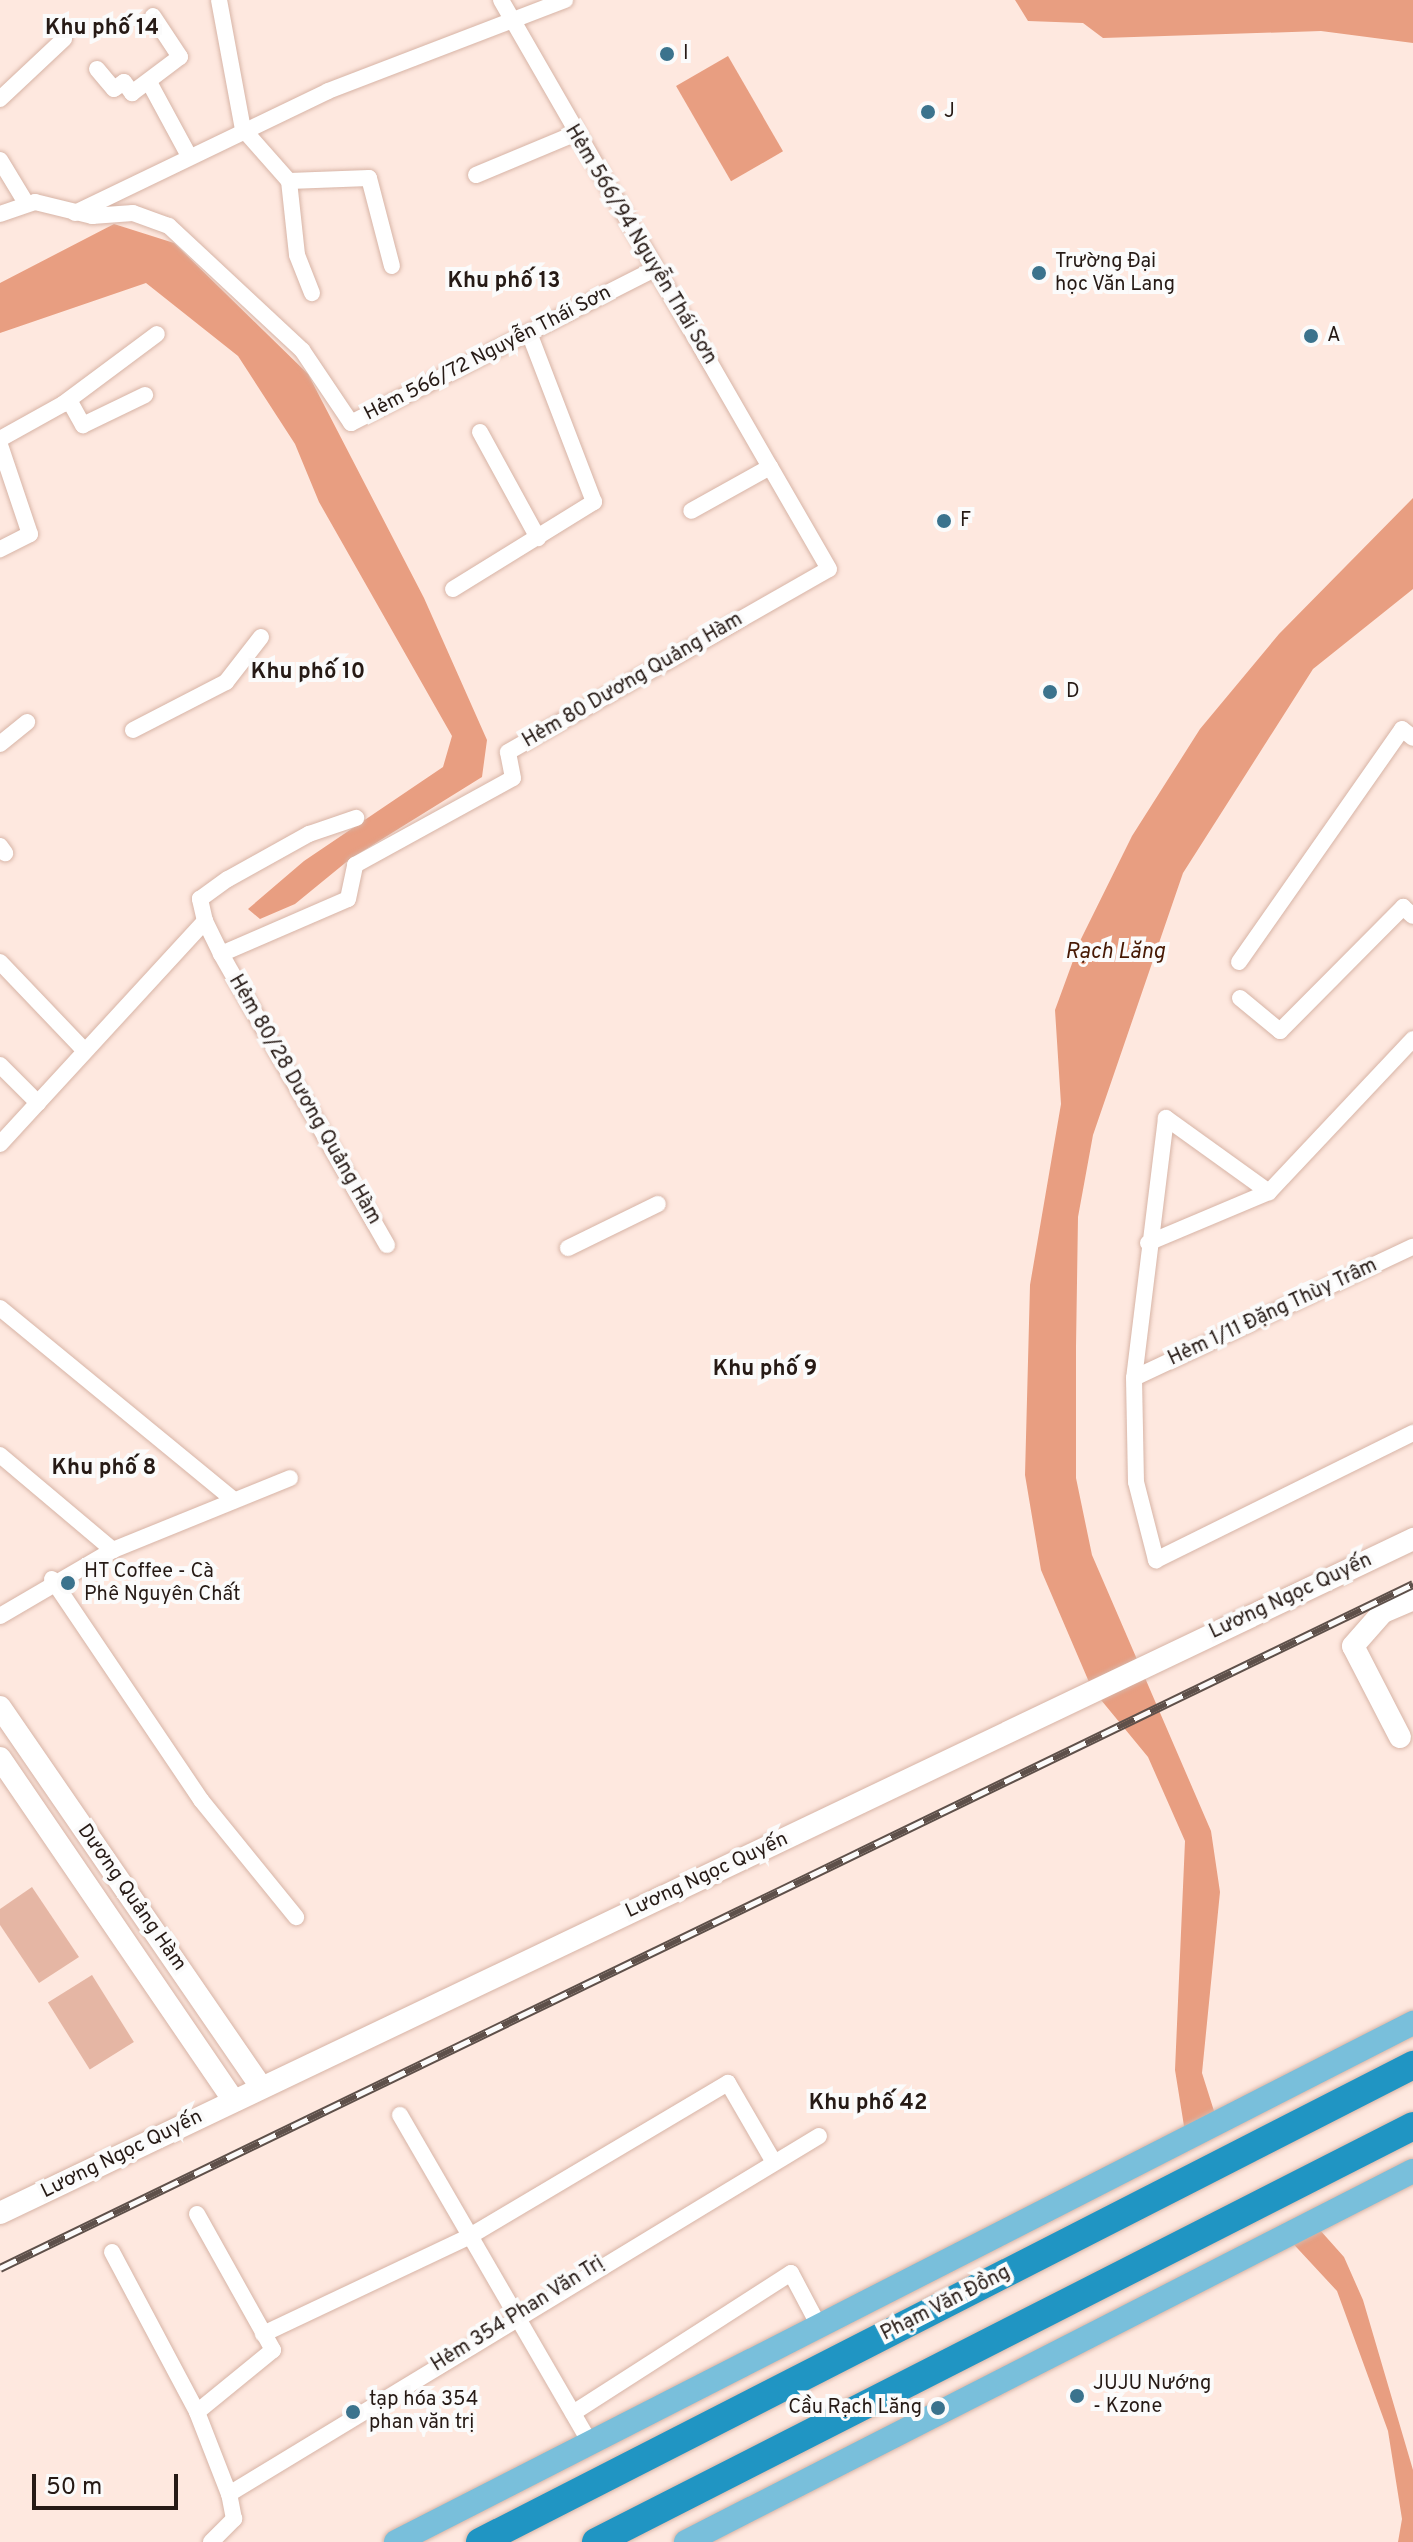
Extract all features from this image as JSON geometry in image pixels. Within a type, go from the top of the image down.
[{"type":"highway","name":"Phạm Văn Đồng","points":[[480,2542],[1402,2071]]},
{"type":"highway","points":[[596,2542],[1413,2126]]},
{"type":"main road","name":"Phạm Văn Đồng","points":[[396,2542],[1413,2023]]},
{"type":"main road","points":[[686,2542],[1413,2171]]},
{"type":"main road","points":[[819,2326],[833,2361]]},
{"type":"street","points":[[219,0],[243,129],[289,181],[297,255],[312,293]]},
{"type":"street","name":"Hẻm 566/94 Nguyễn Thái Sơn","points":[[501,0],[509,23],[829,569]]},
{"type":"street","points":[[0,214],[26,203],[75,213],[243,129],[565,0]]},
{"type":"street","points":[[97,69],[114,89],[124,82],[132,93],[180,57],[153,16]]},
{"type":"street","points":[[0,99],[64,39]]},
{"type":"street","points":[[149,82],[189,156]]},
{"type":"street","points":[[476,175],[574,134]]},
{"type":"street","points":[[0,160],[26,203]]},
{"type":"street","points":[[289,181],[369,178],[392,266]]},
{"type":"street","name":"Hẻm 566/72 Nguyễn Thái Sơn","points":[[75,213],[133,213],[169,226],[302,350],[351,423],[652,270]]},
{"type":"street","points":[[453,589],[594,502],[529,333]]},
{"type":"street","points":[[0,439],[69,400],[157,334]]},
{"type":"street","points":[[69,400],[83,425],[145,395]]},
{"type":"street","points":[[480,432],[538,538]]},
{"type":"street","points":[[0,445],[30,534],[0,549]]},
{"type":"street","points":[[691,511],[770,467]]},
{"type":"street","name":"Hẻm 80 Dương Quảng Hàm","points":[[221,954],[348,899],[355,865],[513,778],[508,752],[829,569]]},
{"type":"street","points":[[133,730],[226,682],[261,637]]},
{"type":"street","points":[[0,744],[27,722]]},
{"type":"street","points":[[1239,962],[1402,729],[1413,738]]},
{"type":"street","points":[[221,954],[205,921],[200,899],[309,834],[356,818]]},
{"type":"street","points":[[1240,998],[1280,1031],[1403,907],[1413,916]]},
{"type":"street","points":[[0,1144],[205,921]]},
{"type":"street","name":"Hẻm 80/28 Dương Quảng Hàm","points":[[221,954],[387,1245]]},
{"type":"street","points":[[0,962],[85,1051]]},
{"type":"street","points":[[1148,1243],[1269,1192],[1407,1049],[1413,1039]]},
{"type":"street","points":[[0,1065],[38,1103]]},
{"type":"street","points":[[1269,1192],[1166,1118],[1148,1243],[1134,1378],[1136,1482],[1156,1560],[1413,1433]]},
{"type":"street","points":[[568,1248],[658,1204]]},
{"type":"street","name":"Hẻm 1/11 Đặng Thùy Trâm","points":[[1134,1378],[1413,1247]]},
{"type":"street","points":[[0,1308],[231,1498]]},
{"type":"street","points":[[0,1455],[113,1550]]},
{"type":"street","points":[[0,1616],[52,1579],[231,1498],[290,1478]]},
{"type":"street","name":"Lương Ngọc Quyến","points":[[0,2213],[1413,1539]]},
{"type":"street","points":[[52,1579],[201,1800],[296,1917]]},
{"type":"street","points":[[1400,1737],[1353,1646],[1383,1612],[1413,1599]]},
{"type":"street","name":"Dương Quảng Hàm","points":[[0,1707],[262,2088]]},
{"type":"street","name":"Dương Quảng Hàm","points":[[0,1758],[234,2101]]},
{"type":"street","points":[[263,2334],[470,2236],[728,2083],[772,2159]]},
{"type":"street","points":[[400,2115],[590,2443]]},
{"type":"street","name":"Hẻm 354 Phan Văn Trị","points":[[229,2494],[772,2159],[819,2136]]},
{"type":"street","points":[[197,2214],[273,2350],[197,2412]]},
{"type":"street","points":[[112,2252],[197,2412],[229,2494],[234,2519],[211,2542]]},
{"type":"street","points":[[573,2413],[791,2273],[819,2326]]},
{"type":"shaded area","points":[[32,1887],[79,1957],[39,1983],[0,1925],[0,1909]]},
{"type":"shaded area","points":[[92,1975],[134,2042],[90,2070],[48,2003]]},
{"type":"water","points":[[1015,0],[1413,0],[1413,43],[1321,31],[1103,38],[1083,23],[1028,21]]},
{"type":"water","points":[[728,56],[783,151],[731,181],[676,86]]},
{"type":"water","points":[[114,224],[174,243],[308,374],[424,598],[487,740],[482,777],[350,859],[295,904],[260,919],[248,909],[304,861],[443,767],[452,736],[319,502],[295,444],[238,356],[146,283],[0,333],[0,283]]},
{"type":"water","name":"Rạch Lăng","points":[[1413,498],[1413,589],[1313,669],[1183,873],[1093,1135],[1078,1217],[1076,1347],[1076,1478],[1092,1555],[1211,1831],[1220,1892],[1202,2073],[1214,2111],[1344,2257],[1363,2300],[1413,2470],[1413,2542],[1398,2542],[1402,2519],[1388,2431],[1337,2291],[1184,2126],[1175,2070],[1185,1841],[1148,1757],[1092,1689],[1041,1570],[1025,1475],[1030,1285],[1061,1104],[1055,1010],[1081,939],[1132,836],[1200,729],[1279,634]]},
{"type":"pier","points":[[1219,2110],[1324,2226],[1289,2244],[1182,2130]]},
{"type":"railway","points":[[0,2268],[1413,1584]]},
{"type":"place","name":"I","points":[[667,54]]},
{"type":"place","name":"J","points":[[928,112]]},
{"type":"place","name":"Trường Đại học Văn Lang","points":[[1039,273]]},
{"type":"place","name":"A","points":[[1311,336]]},
{"type":"place","name":"F","points":[[944,521]]},
{"type":"place","name":"D","points":[[1050,692]]},
{"type":"place","name":"HT Coffee - Cà Phê Nguyên Chất","points":[[68,1583]]},
{"type":"place","name":"JUJU Nướng - Kzone","points":[[1077,2396]]},
{"type":"place","name":"Cầu Rạch Lăng","points":[[938,2408]]},
{"type":"place","name":"tạp hóa 354 phan văn trị","points":[[353,2412]]},
{"type":"district","name":"Khu phố 14","points":[[102,29]]},
{"type":"district","name":"Khu phố 13","points":[[504,282]]},
{"type":"district","name":"Khu phố 10","points":[[308,673]]},
{"type":"district","name":"Khu phố 9","points":[[765,1370]]},
{"type":"district","name":"Khu phố 8","points":[[104,1469]]},
{"type":"district","name":"Khu phố 42","points":[[868,2104]]}]
